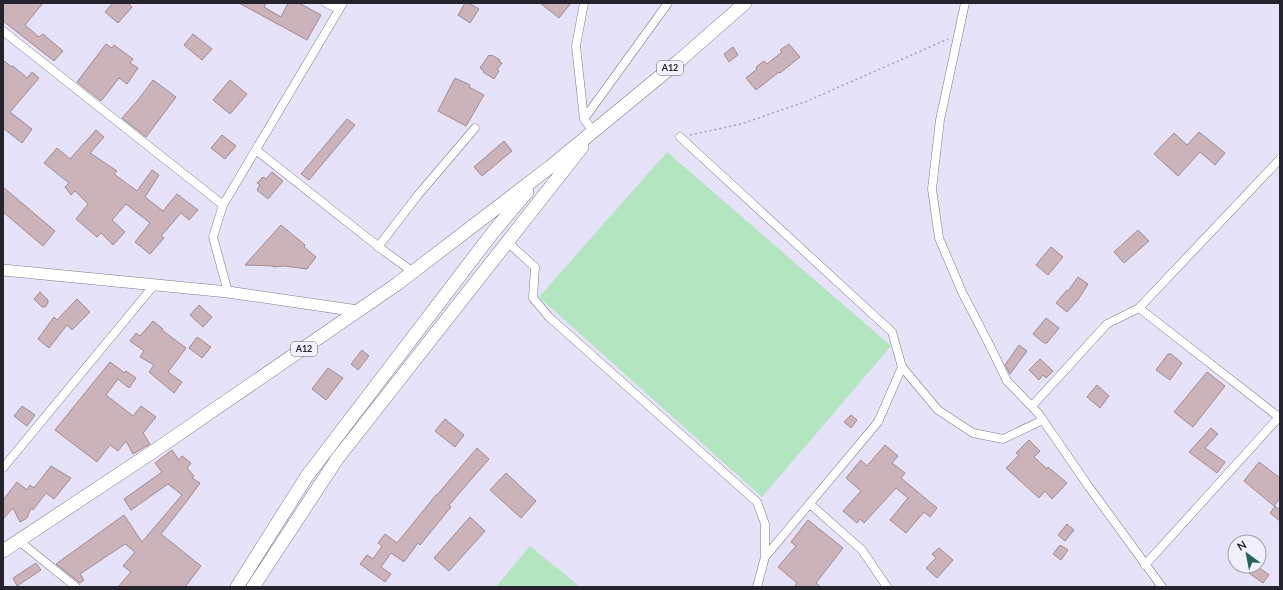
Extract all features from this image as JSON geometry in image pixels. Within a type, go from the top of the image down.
[{"type":"main road","name":"A12","points":[[3,551],[154,451],[413,272],[550,167],[680,60],[745,3]]},
{"type":"main road","points":[[253,587],[336,460],[561,174],[593,131]]},
{"type":"main road","points":[[237,587],[307,476],[386,371],[446,296],[494,231],[550,167]]},
{"type":"main road","points":[[480,222],[485,222],[507,242]]},
{"type":"street","points":[[228,292],[213,237],[223,205],[341,6],[326,3]]},
{"type":"street","points":[[584,3],[576,46],[584,119],[593,131]]},
{"type":"street","points":[[584,119],[668,3]]},
{"type":"street","points":[[965,3],[940,120],[932,189],[939,238],[962,292],[1007,381],[1032,406],[1043,420],[1088,487],[1162,587]]},
{"type":"street","points":[[3,31],[223,205]]},
{"type":"street","points":[[378,247],[418,195],[475,128]]},
{"type":"street","points":[[680,137],[892,332],[902,367],[938,410],[973,433],[1003,439],[1043,420]]},
{"type":"street","points":[[256,150],[378,247],[413,272]]},
{"type":"street","points":[[1032,406],[1107,324],[1139,308],[1280,159]]},
{"type":"street","points":[[507,242],[535,267],[533,298],[549,317],[757,502],[765,524],[765,557],[757,587]]},
{"type":"street","points":[[3,270],[228,292],[358,311]]},
{"type":"street","points":[[3,468],[155,284]]},
{"type":"street","points":[[1139,308],[1280,417],[1145,565]]},
{"type":"street","points":[[765,557],[878,422],[902,367]]},
{"type":"street","points":[[810,504],[862,550],[887,587]]},
{"type":"street","points":[[19,541],[76,587]]},
{"type":"path","points":[[680,137],[741,124],[805,102],[957,35]]},
{"type":"green space","points":[[667,152],[891,346],[762,497],[539,297]]},
{"type":"green space","points":[[530,546],[580,587],[496,587]]},
{"type":"building","points":[[3,3],[43,3],[25,25],[39,37],[43,34],[63,51],[54,61],[3,21]]},
{"type":"building","points":[[113,3],[128,3],[132,7],[118,23],[105,12]]},
{"type":"building","points":[[239,3],[266,3],[264,7],[281,17],[288,3],[299,3],[321,15],[307,40]]},
{"type":"building","points":[[465,3],[469,3],[479,9],[470,23],[458,15]]},
{"type":"building","points":[[540,3],[571,3],[559,18]]},
{"type":"building","points":[[193,34],[212,49],[202,60],[184,45]]},
{"type":"building","points":[[106,44],[112,48],[114,45],[133,59],[130,63],[138,68],[127,84],[119,78],[101,101],[77,82]]},
{"type":"building","points":[[789,44],[800,57],[756,90],[746,78],[757,69],[756,67],[764,61],[767,64],[782,52],[780,50]]},
{"type":"building","points":[[733,47],[738,55],[729,62],[724,54]]},
{"type":"building","points":[[489,55],[492,55],[502,63],[497,69],[499,71],[494,79],[483,72],[484,71],[480,68]]},
{"type":"building","points":[[3,60],[27,78],[32,72],[39,78],[10,112],[32,129],[22,143],[3,128]]},
{"type":"building","points":[[455,78],[470,85],[469,87],[484,95],[466,126],[438,111]]},
{"type":"building","points":[[153,80],[176,97],[146,137],[122,118]]},
{"type":"building","points":[[230,80],[247,94],[230,114],[213,100]]},
{"type":"building","points":[[347,119],[355,125],[309,180],[301,174]]},
{"type":"building","points":[[96,130],[104,137],[90,153],[117,171],[114,174],[137,191],[152,170],[159,175],[145,197],[163,211],[177,194],[198,210],[189,220],[181,213],[161,236],[164,238],[150,254],[135,242],[150,223],[126,204],[112,220],[125,232],[113,245],[101,233],[97,237],[76,219],[88,204],[75,191],[71,195],[65,187],[69,183],[44,163],[57,148],[70,159]]},
{"type":"building","points":[[1199,132],[1225,153],[1215,165],[1200,152],[1178,176],[1154,154],[1174,133],[1187,145]]},
{"type":"building","points":[[222,135],[236,146],[225,159],[211,148]]},
{"type":"building","points":[[504,141],[512,151],[482,176],[474,167]]},
{"type":"building","points":[[272,172],[283,181],[268,199],[257,190],[260,185],[257,183],[263,177],[266,179]]},
{"type":"building","points":[[3,187],[55,231],[43,246],[3,212]]},
{"type":"building","points":[[281,225],[305,245],[304,247],[316,257],[307,269],[285,266],[273,267],[274,266],[245,265]]},
{"type":"building","points":[[1138,230],[1149,241],[1124,263],[1114,252]]},
{"type":"building","points":[[1051,247],[1063,257],[1048,275],[1036,265]]},
{"type":"building","points":[[1078,277],[1088,284],[1078,300],[1067,312],[1056,303],[1067,290],[1068,291]]},
{"type":"building","points":[[40,292],[48,300],[45,307],[42,307],[34,299]]},
{"type":"building","points":[[77,299],[90,312],[72,330],[67,325],[49,348],[38,339],[54,317],[57,320]]},
{"type":"building","points":[[199,305],[212,317],[203,327],[190,315]]},
{"type":"building","points":[[1046,318],[1059,328],[1047,343],[1044,343],[1033,334]]},
{"type":"building","points":[[153,321],[163,329],[162,330],[186,348],[168,372],[182,382],[174,393],[149,372],[154,365],[140,357],[144,351],[130,341],[136,333],[140,336]]},
{"type":"building","points":[[197,337],[211,347],[202,358],[189,348]]},
{"type":"building","points":[[1019,345],[1027,351],[1010,374],[1005,365]]},
{"type":"building","points":[[362,350],[369,356],[358,370],[351,364]]},
{"type":"building","points":[[1168,354],[1171,354],[1182,363],[1170,380],[1156,370]]},
{"type":"building","points":[[1040,359],[1053,371],[1046,378],[1043,375],[1039,380],[1029,370]]},
{"type":"building","points":[[110,362],[125,373],[126,371],[136,378],[129,388],[118,379],[106,395],[133,416],[141,406],[156,417],[143,433],[150,444],[133,454],[126,441],[118,451],[110,445],[97,462],[55,430]]},
{"type":"building","points":[[328,368],[343,378],[326,400],[312,389]]},
{"type":"building","points":[[1207,372],[1225,386],[1193,427],[1174,412]]},
{"type":"building","points":[[1097,385],[1109,396],[1100,408],[1087,397]]},
{"type":"building","points":[[22,406],[35,415],[27,426],[14,416]]},
{"type":"building","points":[[851,415],[857,420],[851,428],[844,422]]},
{"type":"building","points":[[445,419],[464,435],[455,447],[435,431]]},
{"type":"building","points":[[1211,428],[1218,434],[1205,448],[1225,462],[1217,473],[1189,452]]},
{"type":"building","points":[[1029,440],[1040,451],[1034,457],[1047,469],[1048,467],[1067,483],[1052,499],[1045,491],[1039,498],[1006,468],[1019,455],[1016,453]]},
{"type":"building","points":[[885,445],[898,456],[892,463],[905,473],[901,478],[937,508],[930,517],[924,512],[906,533],[890,520],[908,498],[896,488],[864,523],[860,519],[857,523],[843,511],[861,491],[846,478],[861,460],[867,466]]},
{"type":"building","points":[[477,448],[489,459],[449,505],[451,507],[420,545],[418,543],[404,562],[391,553],[381,567],[391,574],[385,582],[360,564],[367,555],[373,559],[382,546],[378,543],[385,534],[397,543]]},
{"type":"building","points":[[172,450],[179,460],[182,456],[191,463],[187,468],[194,476],[192,478],[200,483],[161,534],[201,566],[185,587],[118,587],[131,572],[123,566],[135,552],[125,544],[80,574],[84,580],[80,583],[56,564],[124,515],[142,542],[182,495],[168,484],[131,510],[124,499],[162,472],[155,463]]},
{"type":"building","points":[[1259,462],[1280,478],[1280,498],[1274,506],[1244,481]]},
{"type":"building","points":[[51,466],[71,478],[54,499],[46,493],[33,510],[31,508],[27,518],[20,522],[13,508],[3,519],[3,500],[17,482],[27,490],[30,485],[34,488]]},
{"type":"building","points":[[506,473],[536,501],[521,518],[490,490]]},
{"type":"building","points":[[1275,506],[1280,510],[1280,521],[1270,513]]},
{"type":"building","points":[[470,517],[485,531],[449,571],[434,558]]},
{"type":"building","points":[[808,520],[843,548],[816,583],[821,587],[794,587],[797,583],[778,567],[796,546],[791,542]]},
{"type":"building","points":[[1067,524],[1074,530],[1065,541],[1058,535]]},
{"type":"building","points":[[1060,545],[1068,550],[1061,560],[1053,554]]},
{"type":"building","points":[[939,548],[953,560],[937,578],[926,568],[936,558],[932,554]]},
{"type":"building","points":[[36,563],[41,570],[17,586],[13,578]]},
{"type":"building","points":[[1250,574],[1267,574],[1269,575],[1263,583]]}]
